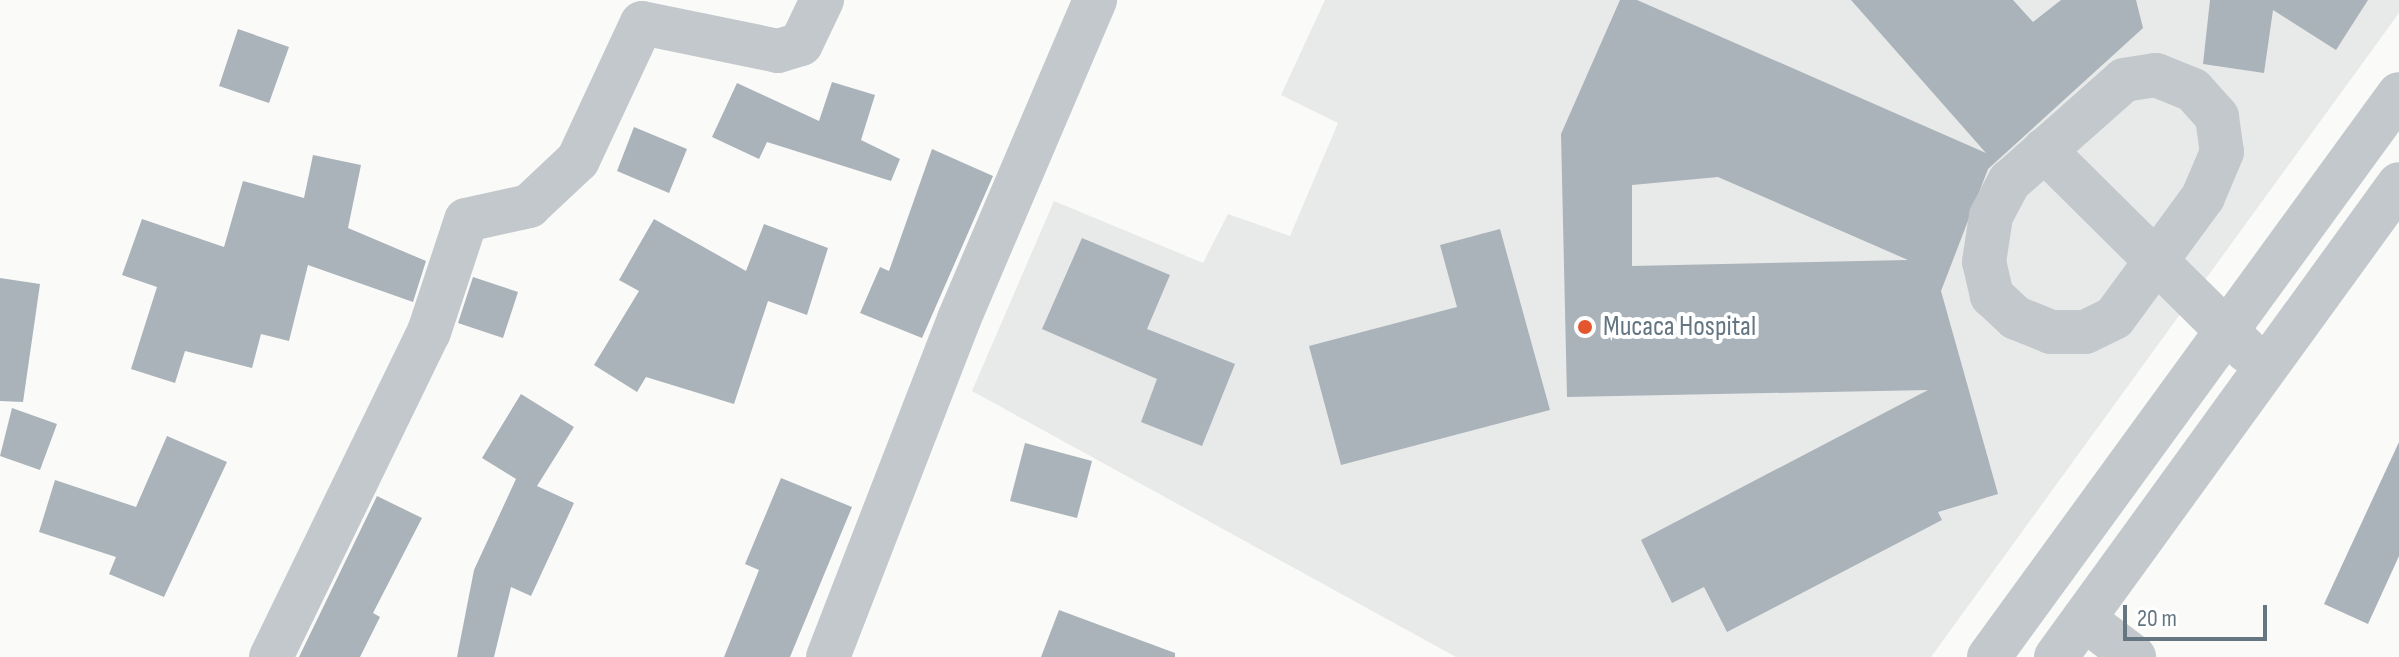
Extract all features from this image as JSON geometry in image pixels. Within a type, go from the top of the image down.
[{"type":"street","points":[[271,657],[429,332],[466,220],[529,206],[578,160],[642,23],[778,51],[801,44],[822,0]]},
{"type":"street","points":[[828,657],[959,319],[1095,0]]},
{"type":"street","points":[[2156,75],[2193,90],[2217,117],[2222,152],[2203,197],[2153,265],[2114,318],[2085,332],[2051,332],[2016,318],[1992,296],[1984,262],[1991,216],[2010,181],[2124,80],[2156,75]]},
{"type":"street","points":[[1989,657],[2399,94]]},
{"type":"street","points":[[2044,150],[2224,335],[2267,365]]},
{"type":"street","points":[[2056,657],[2399,184]]},
{"type":"street","points":[[2084,619],[2134,657]]},
{"type":"shaded area","name":"Mucaca Hospital","points":[[1325,0],[2399,0],[2399,13],[1931,657],[1456,657],[972,391],[1054,201],[1203,263],[1228,214],[1290,236],[1338,123],[1281,95]]},
{"type":"building","points":[[1620,0],[1637,0],[1986,153],[1851,0],[2013,0],[2033,22],[2061,0],[2136,0],[2143,28],[1988,169],[1941,291],[1998,494],[1938,512],[1942,520],[1727,632],[1704,587],[1672,603],[1641,540],[1928,390],[1567,397],[1561,134]],"holes":[[[1718,177],[1908,260],[1632,266],[1632,185]]]},
{"type":"building","points":[[2210,0],[2368,0],[2336,50],[2273,10],[2264,73],[2203,64]]},
{"type":"building","points":[[238,29],[289,47],[269,103],[219,86]]},
{"type":"building","points":[[832,82],[875,95],[861,140],[900,159],[891,181],[767,142],[759,159],[712,137],[737,83],[819,121]]},
{"type":"building","points":[[634,127],[687,149],[669,193],[617,171]]},
{"type":"building","points":[[932,149],[993,176],[922,338],[860,313],[880,267],[889,271]]},
{"type":"building","points":[[313,155],[361,165],[348,228],[426,261],[413,302],[308,265],[289,341],[261,334],[252,368],[185,351],[175,383],[131,369],[157,287],[122,275],[142,219],[224,247],[243,181],[304,198]]},
{"type":"building","points":[[654,219],[746,271],[764,224],[828,248],[807,315],[768,301],[734,404],[646,377],[637,392],[594,365],[639,291],[619,280]]},
{"type":"building","points":[[1500,229],[1550,410],[1341,465],[1309,346],[1457,307],[1440,245]]},
{"type":"building","points":[[1082,238],[1170,275],[1147,329],[1235,364],[1202,446],[1141,422],[1157,379],[1042,329]]},
{"type":"building","points":[[473,277],[518,292],[503,338],[458,323]]},
{"type":"building","points":[[0,278],[40,284],[23,402],[0,401]]},
{"type":"building","points":[[521,394],[574,427],[537,486],[574,503],[531,596],[511,587],[494,657],[457,657],[474,570],[516,479],[482,458]]},
{"type":"building","points":[[12,408],[57,424],[40,470],[0,456]]},
{"type":"building","points":[[167,436],[227,462],[164,597],[109,574],[116,557],[39,532],[55,480],[136,507]]},
{"type":"building","points":[[2399,442],[2399,556],[2368,624],[2324,604]]},
{"type":"building","points":[[1025,443],[1092,461],[1077,518],[1010,501]]},
{"type":"building","points":[[781,478],[852,507],[790,657],[724,657],[759,570],[745,564]]},
{"type":"building","points":[[377,496],[422,518],[373,613],[380,617],[360,657],[299,657]]},
{"type":"building","points":[[1059,610],[1175,653],[1175,657],[1041,657]]},
{"type":"place","name":"Mucaca Hospital","points":[[1585,327]]}]
